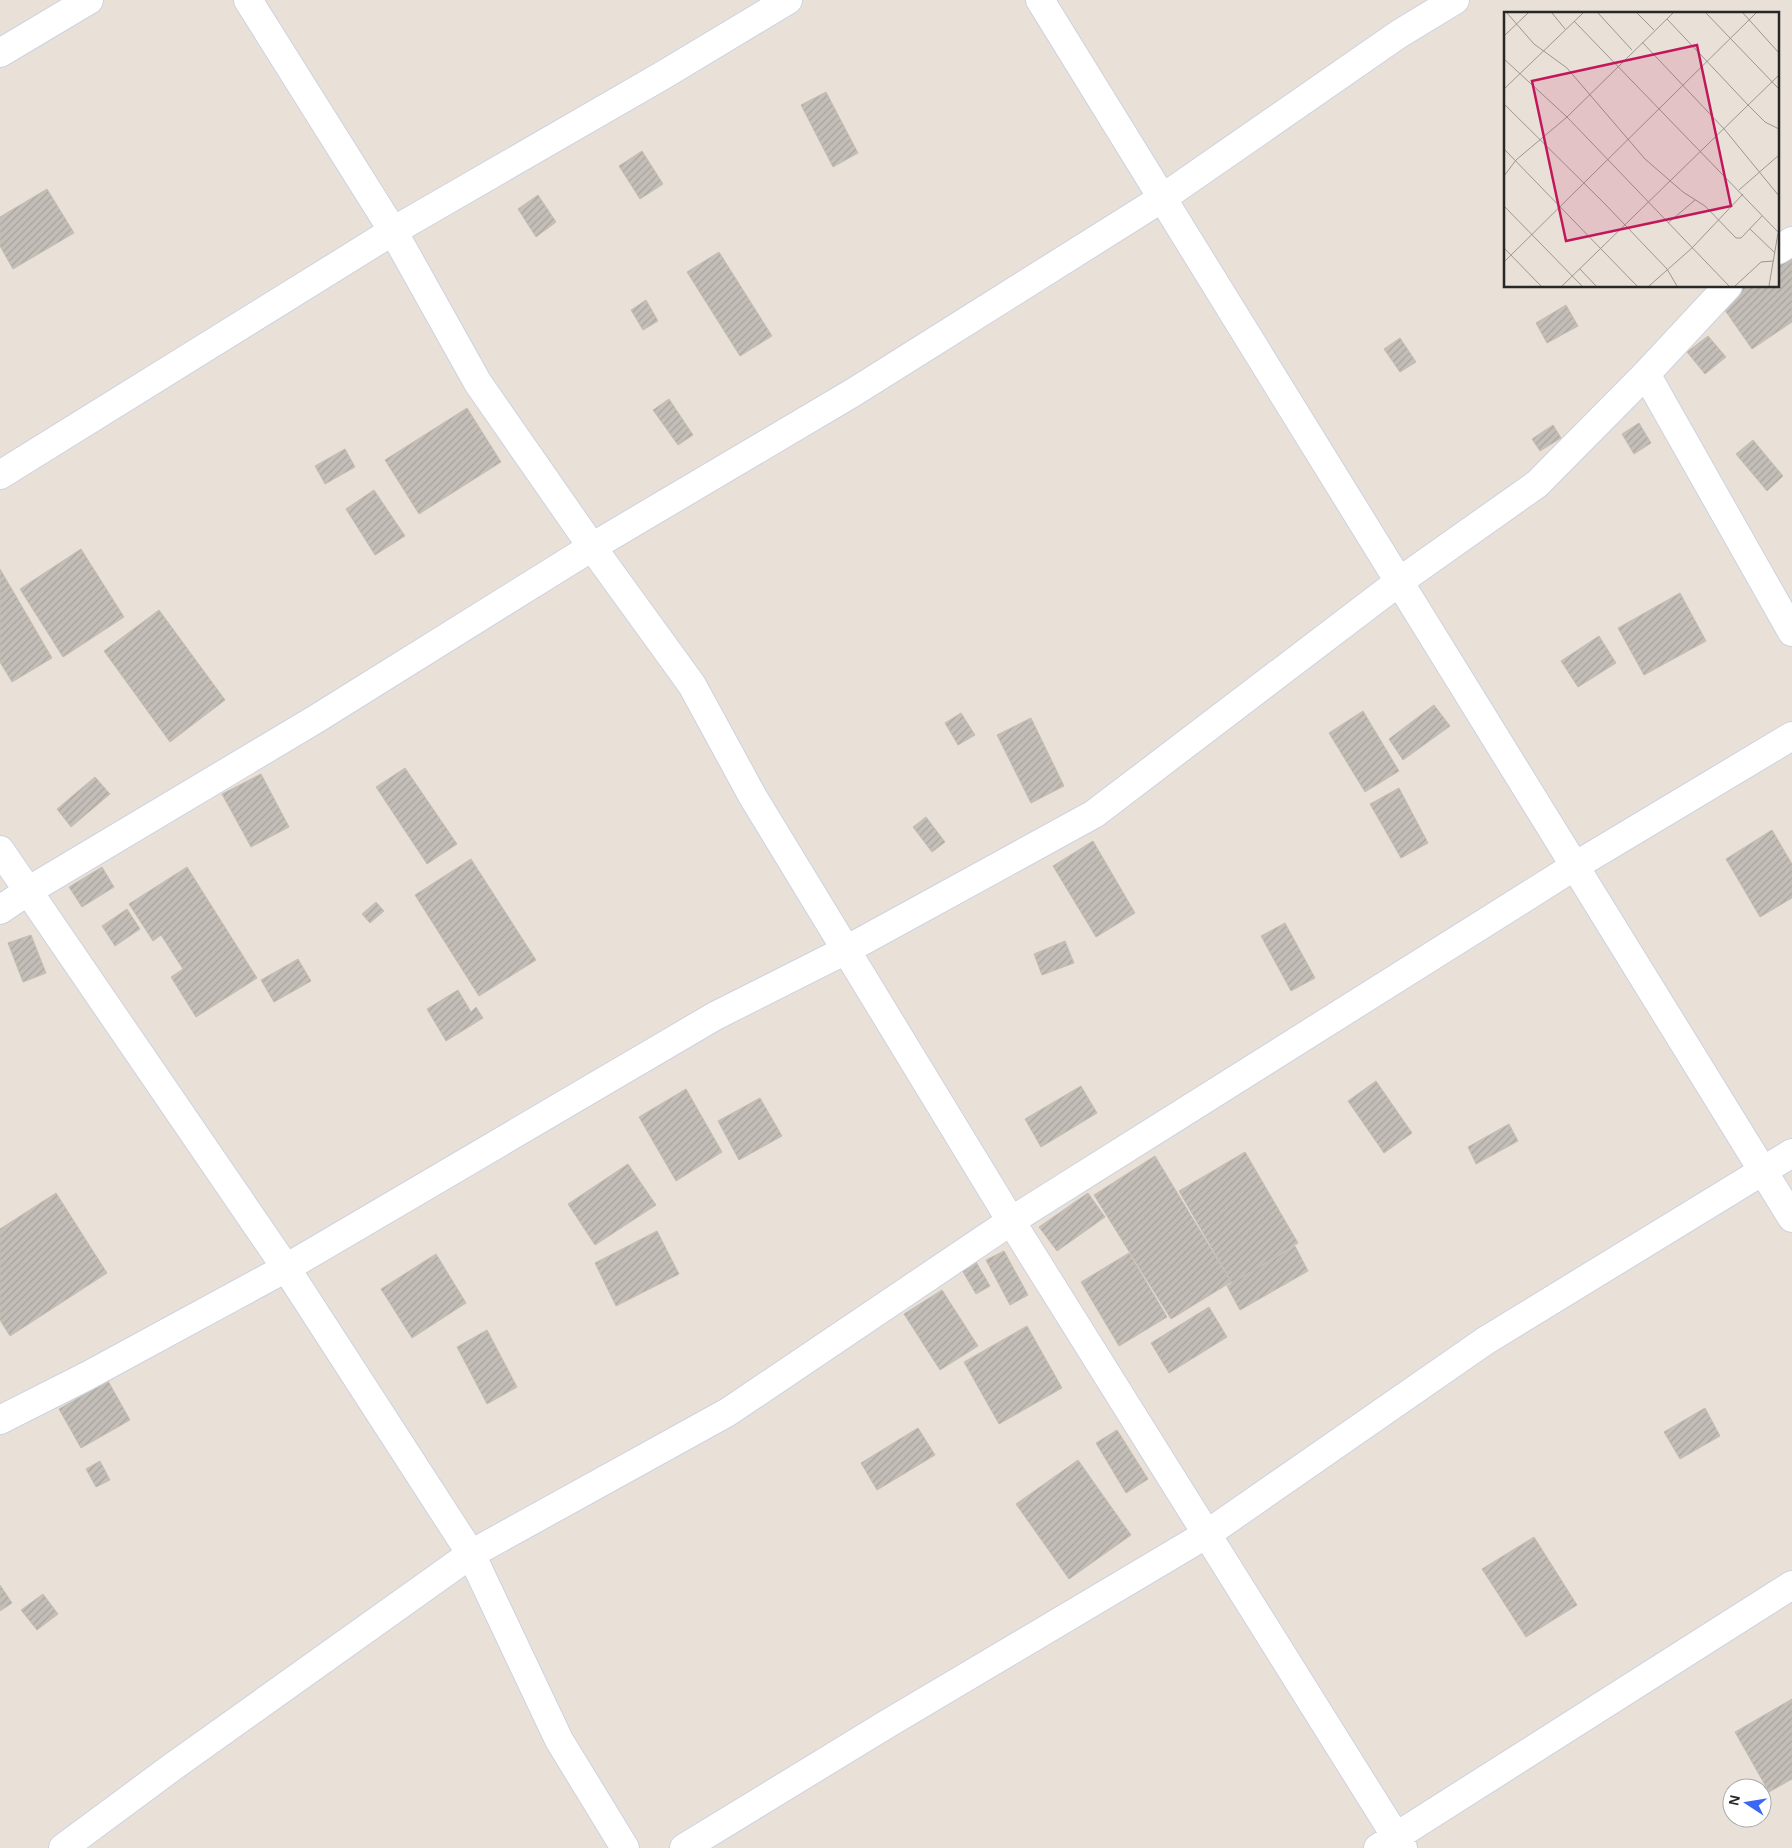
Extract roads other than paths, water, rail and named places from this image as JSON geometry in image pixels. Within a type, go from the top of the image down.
[{"type":"street","points":[[0,53],[89,0]]},
{"type":"street","points":[[248,0],[393,231],[478,383],[592,547],[692,685],[753,797],[1011,1221],[1206,1534],[1392,1844],[1792,1585]]},
{"type":"street","points":[[0,475],[393,231],[665,74],[788,0]]},
{"type":"street","points":[[1040,0],[1164,197],[1792,1218]]},
{"type":"street","points":[[0,910],[28,891],[308,724],[592,547],[854,392],[1164,197],[1391,40],[1455,0]]},
{"type":"street","points":[[1780,249],[1792,241]]},
{"type":"street","points":[[0,1420],[87,1376],[286,1268],[715,1016],[846,950],[1094,814],[1400,581],[1537,484],[1646,374],[1726,288]]},
{"type":"street","points":[[1646,374],[1792,632]]},
{"type":"street","points":[[63,1848],[471,1554],[728,1412],[1011,1221],[1575,866],[1792,736]]},
{"type":"street","points":[[0,850],[286,1268],[471,1554],[559,1740],[625,1848]]},
{"type":"street","points":[[684,1848],[887,1724],[1206,1534],[1485,1340],[1792,1153]]}]
